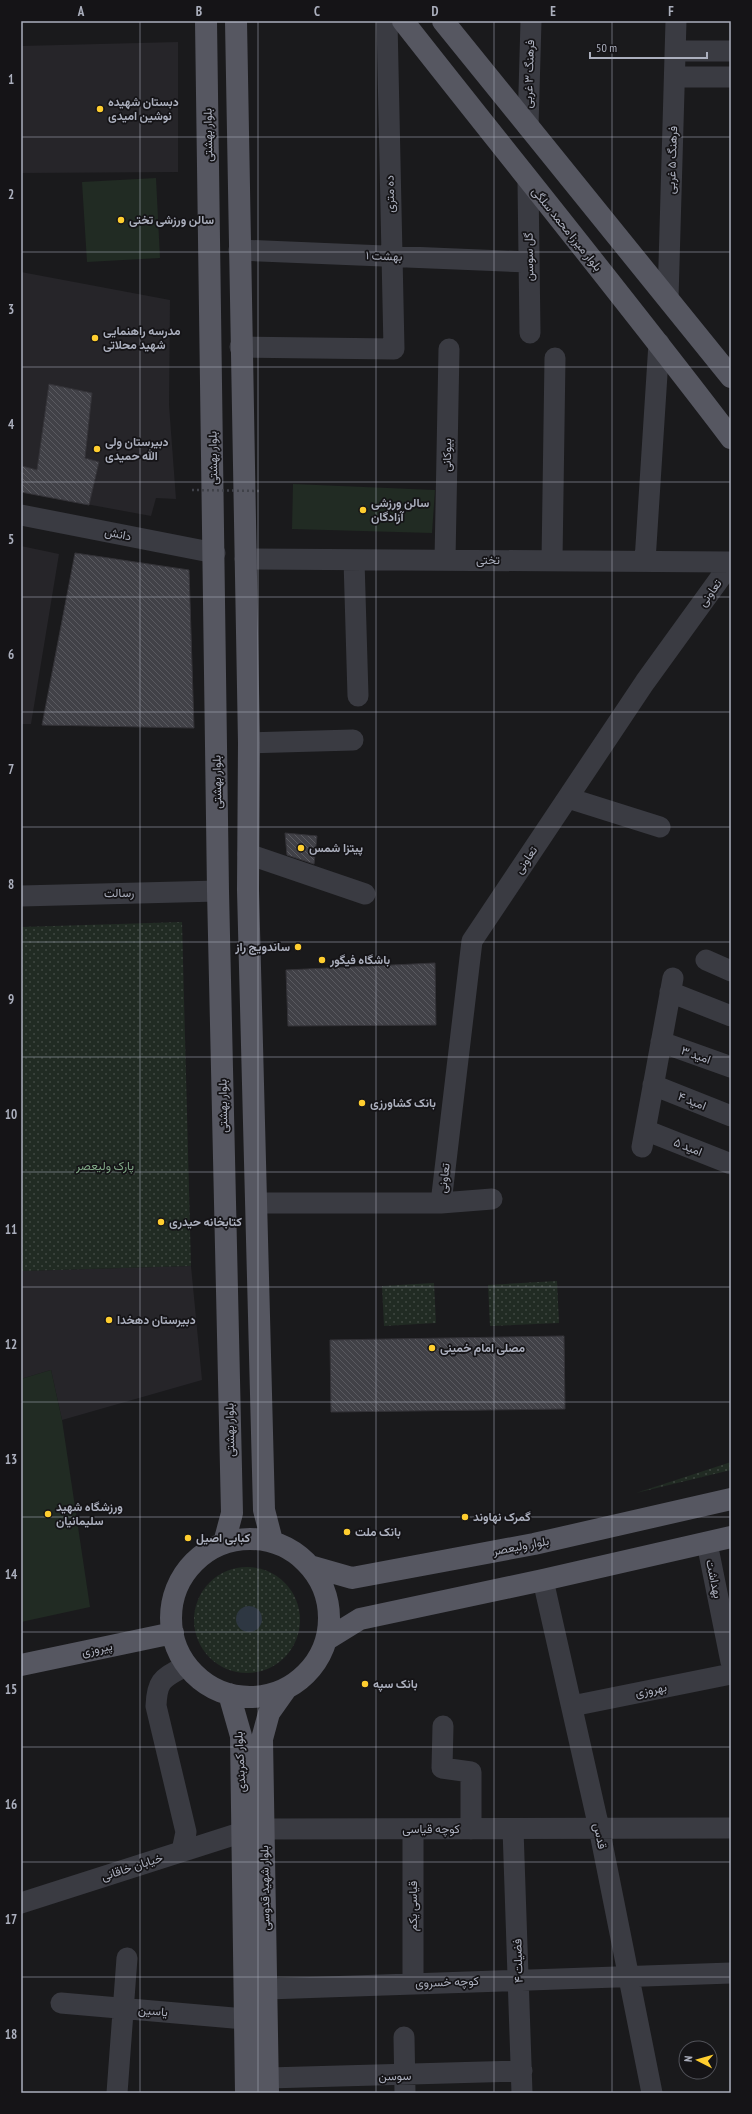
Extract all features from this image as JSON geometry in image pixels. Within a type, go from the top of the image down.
[{"type":"main road","name":"بلوار بهشتی","points":[[206,21],[215,553],[218,891],[232,1513],[224,1543]]},
{"type":"main road","points":[[236,21],[240,347],[249,743],[248,890],[264,1510],[272,1542]]},
{"type":"main road","name":"بلوار میرزا محمد سلگی","points":[[403,21],[528,181],[659,343],[731,438]]},
{"type":"main road","points":[[443,21],[731,377]]},
{"type":"main road","points":[[215,553],[245,559]]},
{"type":"main road","points":[[218,891],[248,890]]},
{"type":"main road","name":"بلوار ولیعصر","points":[[310,1566],[352,1578],[534,1544],[731,1499]]},
{"type":"main road","points":[[326,1640],[360,1619],[543,1580],[731,1537]]},
{"type":"main road","points":[[248,1539],[272,1542],[293,1551],[310,1566],[320,1582],[328,1602],[330,1620],[326,1640],[318,1660],[304,1676],[286,1689],[268,1696],[255,1697],[229,1694],[213,1688],[198,1678],[187,1665],[178,1650],[173,1633],[172,1610],[177,1588],[188,1569],[204,1553],[224,1543],[248,1539]]},
{"type":"main road","name":"پیروزی","points":[[21,1665],[173,1633]]},
{"type":"main road","name":"بلوار شهید قدوسی","points":[[246,2093],[245,2019],[253,1830],[262,1739],[269,1713],[286,1689]]},
{"type":"main road","name":"بلوار کمربندی","points":[[229,1694],[241,1736],[253,1830]]},
{"type":"main road","name":"بلوار شهید قدوسی","points":[[253,1830],[267,1989],[268,2086]]},
{"type":"street","name":"ده متری","points":[[240,347],[394,349],[387,21]]},
{"type":"street","name":"فرهنگ ۳ غربی","points":[[528,127],[531,21]]},
{"type":"street","name":"فرهنگ ۵ غربی","points":[[668,299],[676,21]]},
{"type":"street","points":[[675,51],[731,51]]},
{"type":"street","points":[[675,76],[731,77]]},
{"type":"street","name":"گل سوسن","points":[[528,181],[530,333]]},
{"type":"street","name":"بهشت ۱","points":[[239,250],[529,262]]},
{"type":"street","points":[[645,562],[659,343]]},
{"type":"street","name":"بیوکانی","points":[[445,560],[449,350]]},
{"type":"street","points":[[552,561],[555,358]]},
{"type":"street","name":"دانش","points":[[21,515],[215,553]]},
{"type":"street","name":"تختی","points":[[245,559],[731,563]]},
{"type":"street","points":[[354,560],[358,696]]},
{"type":"street","name":"تعاونی","points":[[441,1202],[472,941],[646,682],[731,563]]},
{"type":"street","points":[[249,743],[353,740]]},
{"type":"street","points":[[568,798],[660,827]]},
{"type":"street","points":[[248,854],[365,894]]},
{"type":"street","name":"رسالت","points":[[21,896],[218,891]]},
{"type":"street","points":[[706,960],[731,971]]},
{"type":"street","points":[[653,1085],[672,985],[731,1016]]},
{"type":"street","name":"امید ۳","points":[[661,1042],[731,1068]]},
{"type":"street","name":"امید ۴","points":[[653,1085],[731,1116]]},
{"type":"street","name":"امید ۵","points":[[653,1085],[643,1139],[731,1164]]},
{"type":"street","name":"تعاونی","points":[[256,1203],[441,1202],[492,1199]]},
{"type":"street","name":"بهداشت","points":[[707,1543],[731,1662]]},
{"type":"street","name":"قدس","points":[[543,1580],[599,1828],[652,2093]]},
{"type":"street","points":[[182,1851],[186,1832],[156,1706],[157,1688],[167,1676],[187,1665]]},
{"type":"street","name":"بهروزی","points":[[572,1706],[731,1674]]},
{"type":"street","points":[[443,1726],[442,1768],[471,1772],[471,1829]]},
{"type":"street","name":"کوچه قیاسی","points":[[253,1830],[731,1828]]},
{"type":"street","name":"قیاسی یکم","points":[[413,1984],[414,1829]]},
{"type":"street","name":"فضیلت ۴","points":[[514,1829],[522,2093]]},
{"type":"street","name":"خیابان خاقانی","points":[[21,1903],[182,1851],[253,1830]]},
{"type":"street","points":[[117,2093],[127,1958]]},
{"type":"street","name":"کوچه خسروی","points":[[267,1989],[731,1973]]},
{"type":"street","name":"یاسین","points":[[61,2003],[245,2019]]},
{"type":"street","points":[[404,2036],[405,2084]]},
{"type":"street","name":"سوسن","points":[[268,2086],[405,2084],[522,2071]]},
{"type":"path","points":[[192,490],[261,492]]},
{"type":"shaded area","name":"دبستان شهیده نوشین امیدی","points":[[178,42],[178,172],[21,173],[21,46]]},
{"type":"shaded area","points":[[21,272],[170,300],[169,405],[176,499],[156,498],[151,516],[21,492]]},
{"type":"shaded area","points":[[21,546],[59,554],[31,724],[21,724]]},
{"type":"shaded area","name":"دبیرستان دهخدا","points":[[191,1266],[202,1380],[62,1420],[51,1370],[21,1379],[21,1271]]},
{"type":"green space","name":"سالن ورزشی تختی","points":[[156,178],[160,258],[87,262],[82,182]]},
{"type":"green space","name":"سالن ورزشی آزادگان","points":[[293,484],[435,490],[432,533],[292,529]]},
{"type":"green space","name":"پارک ولیعصر","points":[[182,922],[191,1266],[21,1271],[21,927]]},
{"type":"green space","points":[[557,1281],[559,1323],[490,1326],[488,1285]]},
{"type":"green space","points":[[434,1283],[436,1323],[384,1326],[382,1286]]},
{"type":"green space","name":"ورزشگاه شهید سلیمانیان","points":[[51,1370],[62,1420],[90,1607],[21,1622],[21,1379]]},
{"type":"green space","points":[[731,1462],[731,1470],[636,1493]]},
{"type":"green space","points":[[247,1567],[267,1571],[284,1583],[296,1600],[300,1620],[296,1640],[284,1657],[267,1669],[247,1673],[227,1669],[210,1657],[198,1640],[194,1620],[198,1600],[210,1583],[227,1571]]},
{"type":"water","points":[[249,1606],[258,1610],[262,1619],[258,1628],[249,1632],[240,1628],[236,1619],[240,1610]]},
{"type":"building","points":[[49,384],[92,393],[85,458],[99,462],[89,505],[21,492],[22,466],[37,470]]},
{"type":"building","points":[[75,553],[189,570],[194,728],[42,725]]},
{"type":"building","name":"پیتزا شمس","points":[[285,833],[317,836],[314,864],[287,855]]},
{"type":"building","points":[[435,963],[436,1025],[288,1026],[286,970]]},
{"type":"building","points":[[564,1336],[565,1409],[331,1412],[330,1340]]},
{"type":"place","name":"دبستان شهیده نوشین امیدی","points":[[100,109]]},
{"type":"place","name":"سالن ورزشی تختی","points":[[121,220]]},
{"type":"place","name":"مدرسه راهنمایی شهید محلاتی","points":[[95,338]]},
{"type":"place","name":"دبیرستان ولی الله حمیدی","points":[[97,449]]},
{"type":"place","name":"سالن ورزشی آزادگان","points":[[363,510]]},
{"type":"place","name":"پیتزا شمس","points":[[301,848]]},
{"type":"place","name":"ساندویج راز","points":[[298,947]]},
{"type":"place","name":"باشگاه فیگور","points":[[322,960]]},
{"type":"place","name":"بانک کشاورزی","points":[[362,1103]]},
{"type":"place","name":"کتابخانه حیدری","points":[[161,1222]]},
{"type":"place","name":"دبیرستان دهخدا","points":[[109,1320]]},
{"type":"place","name":"مصلی امام خمینی","points":[[432,1348]]},
{"type":"place","name":"ورزشگاه شهید سلیمانیان","points":[[48,1514]]},
{"type":"place","name":"گمرک نهاوند","points":[[465,1517]]},
{"type":"place","name":"بانک ملت","points":[[347,1532]]},
{"type":"place","name":"کبابی اصیل","points":[[188,1538]]},
{"type":"place","name":"بانک سپه","points":[[365,1684]]}]
